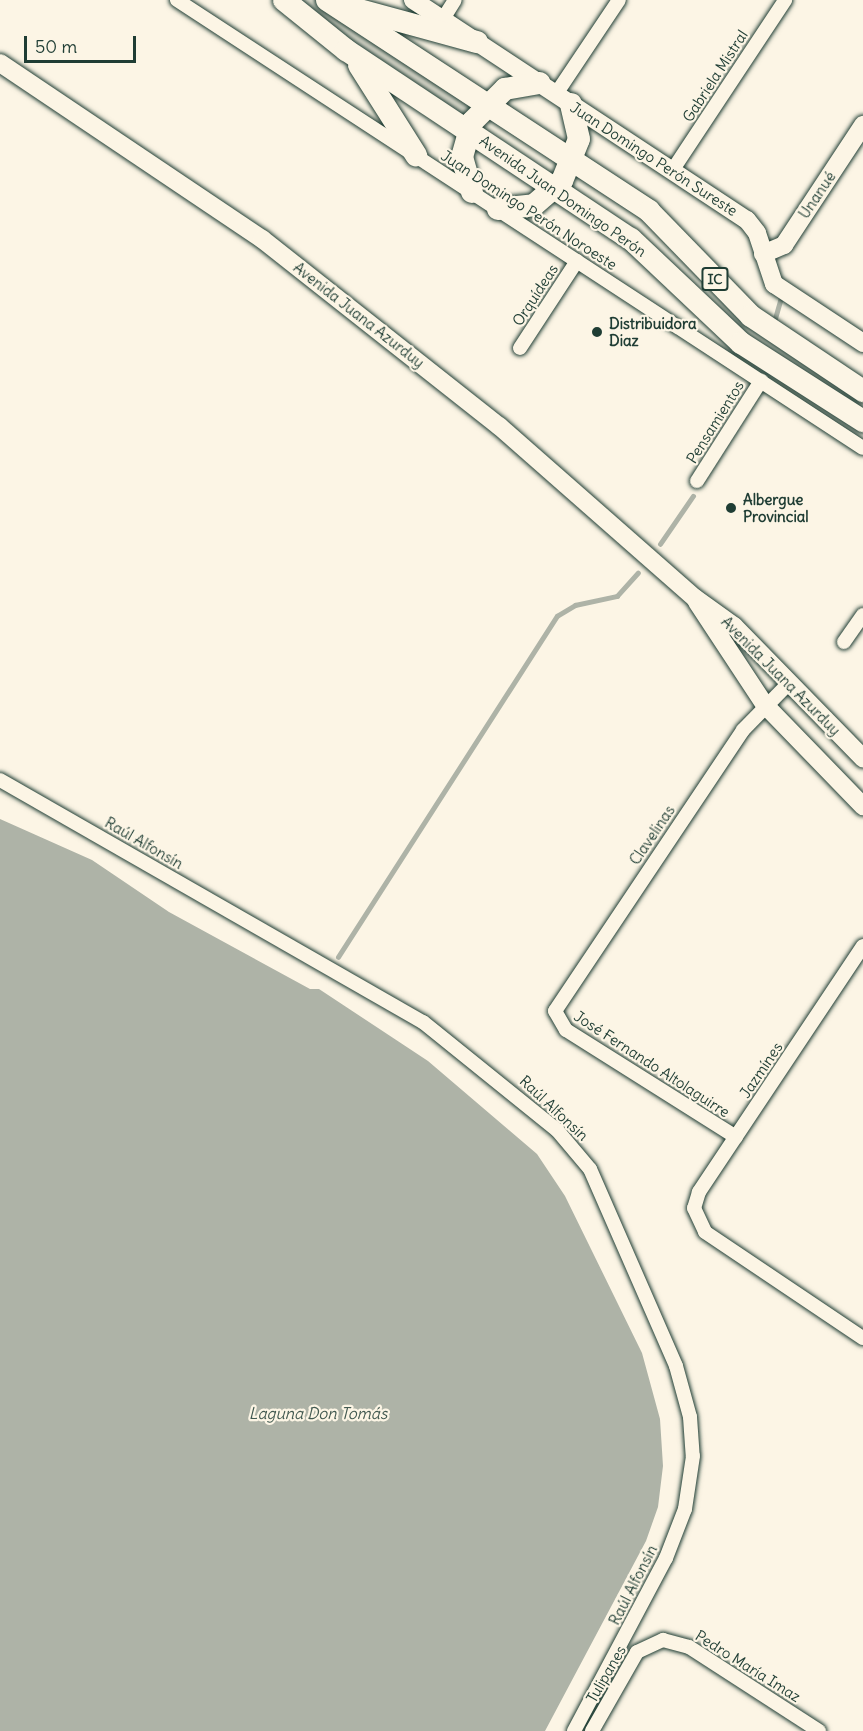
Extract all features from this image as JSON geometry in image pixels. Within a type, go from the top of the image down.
[{"type":"main road","name":"Avenida Juan Domingo Perón","points":[[284,0],[346,50],[636,243],[741,343],[863,422]]},
{"type":"main road","points":[[328,1],[477,42]]},
{"type":"main road","name":"Avenida Juan Domingo Perón","points":[[328,1],[657,218],[751,316],[863,391]]},
{"type":"main road","points":[[346,50],[371,79],[402,139],[416,155]]},
{"type":"main road","points":[[472,192],[462,162],[468,130],[486,105],[509,87],[555,94],[579,128],[573,162],[556,189],[534,205],[498,209]]},
{"type":"street","name":"Juan Domingo Perón Noroeste","points":[[177,0],[863,448]]},
{"type":"street","name":"Juan Domingo Perón Sureste","points":[[413,0],[749,222],[776,286],[863,344]]},
{"type":"street","points":[[443,19],[455,0]]},
{"type":"street","points":[[555,94],[619,0]]},
{"type":"street","name":"Gabriela Mistral","points":[[672,171],[785,0]]},
{"type":"street","name":"Avenida Juana Azurduy","points":[[0,63],[262,238],[499,426],[695,598],[734,626],[863,758]]},
{"type":"street","name":"Unanué","points":[[763,254],[784,245],[860,137]]},
{"type":"street","name":"Orquídeas","points":[[520,348],[577,261]]},
{"type":"street","name":"Pensamientos","points":[[698,481],[761,381]]},
{"type":"street","name":"Avenida Juana Azurduy","points":[[695,598],[765,705],[863,806]]},
{"type":"street","points":[[844,642],[863,615]]},
{"type":"street","name":"Clavelinas","points":[[556,1016],[560,998],[765,705],[789,683]]},
{"type":"street","name":"Raúl Alfonsín","points":[[0,780],[423,1022],[556,1130],[590,1169],[676,1366],[690,1417],[693,1456],[688,1496],[674,1541],[574,1731]]},
{"type":"street","name":"Jazmínes","points":[[863,946],[699,1192],[694,1214],[705,1232],[863,1338]]},
{"type":"street","name":"José Fernando Altolaguirre","points":[[556,1016],[566,1030],[736,1137]]},
{"type":"street","name":"Tulipanes","points":[[592,1731],[632,1658],[655,1641]]},
{"type":"street","name":"Pedro María Imaz","points":[[655,1641],[689,1647],[819,1731]]},
{"type":"shaded area","points":[[296,0],[317,0],[472,106],[466,118],[351,45]]},
{"type":"water","name":"Laguna Don Tomás","points":[[0,819],[92,860],[169,912],[310,989],[319,989],[428,1061],[537,1154],[565,1196],[642,1353],[660,1419],[663,1466],[658,1507],[646,1541],[545,1731],[0,1731]]},
{"type":"waterway","points":[[774,322],[781,298]]},
{"type":"waterway","points":[[660,544],[693,496]]},
{"type":"waterway","points":[[338,957],[557,616],[575,605],[617,596],[638,573]]},
{"type":"place","name":"Distribuidora Diaz","points":[[597,332]]},
{"type":"place","name":"Albergue Provincial","points":[[731,508]]}]
